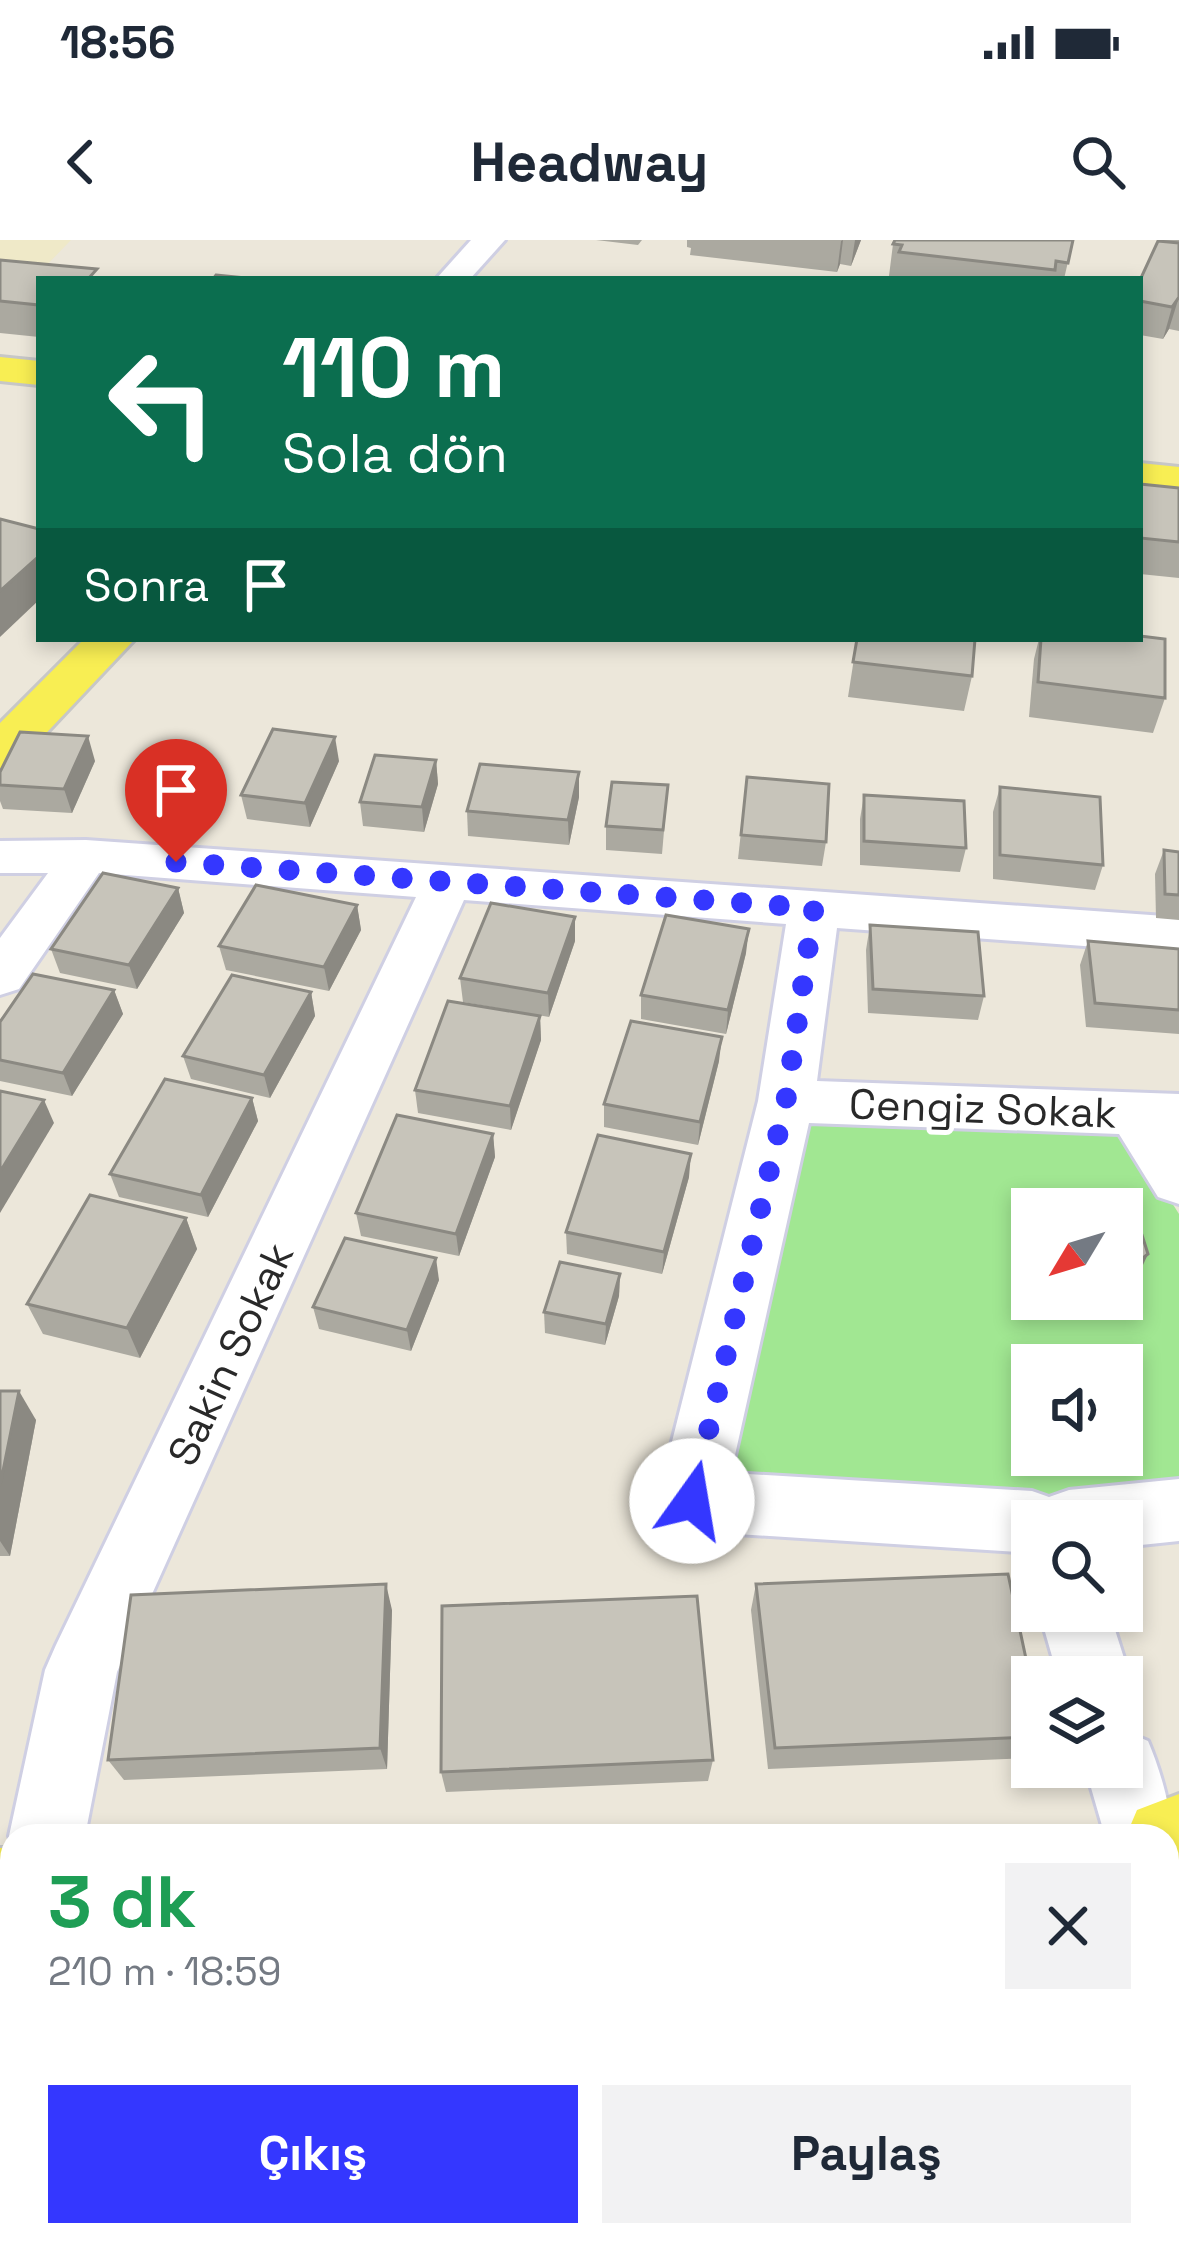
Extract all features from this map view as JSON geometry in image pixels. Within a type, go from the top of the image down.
[{"type":"main road","points":[[0,369],[36,373]]},
{"type":"main road","points":[[1143,476],[1179,480]]},
{"type":"main road","points":[[0,752],[107,642]]},
{"type":"street","points":[[455,276],[489,240]]},
{"type":"street","points":[[0,856],[86,856],[1179,935]]},
{"type":"street","points":[[0,976],[86,856]]},
{"type":"street","name":"Sakin Sokak","points":[[49,1824],[81,1670],[446,883]]},
{"type":"street","points":[[814,908],[786,1100],[692,1501],[1011,1521]]},
{"type":"street","name":"Cengiz Sokak","points":[[786,1100],[1157,1114]]},
{"type":"street","points":[[1157,1114],[1179,1181]]},
{"type":"street","points":[[1143,1514],[1179,1510]]},
{"type":"street","points":[[1128,1788],[1139,1824]]},
{"type":"shaded area","points":[[0,240],[71,240],[41,271],[0,267]]},
{"type":"green space","points":[[798,1114],[1124,1127],[1179,1214],[1179,1482],[1053,1500],[721,1481]]},
{"type":"building","points":[[895,240],[1073,240],[1068,263],[1056,261],[1055,270],[899,252],[902,245],[893,244]]},
{"type":"building","points":[[1158,241],[1179,243],[1179,297],[1172,307],[1143,302],[1142,276]]},
{"type":"building","points":[[0,260],[97,269],[91,276],[36,276],[36,305],[0,301]]},
{"type":"building","points":[[1143,484],[1179,488],[1179,542],[1143,538]]},
{"type":"building","points":[[0,519],[36,528],[36,559],[0,591]]},
{"type":"building","points":[[1165,639],[1165,698],[1038,682],[1041,642]]},
{"type":"building","points":[[856,642],[975,642],[972,676],[853,662]]},
{"type":"building","points":[[273,729],[335,737],[305,803],[241,795]]},
{"type":"building","points":[[20,732],[88,736],[64,789],[0,785],[0,772]]},
{"type":"building","points":[[375,755],[436,760],[422,807],[360,802]]},
{"type":"building","points":[[480,764],[579,772],[568,820],[467,811]]},
{"type":"building","points":[[747,777],[829,784],[826,842],[741,835]]},
{"type":"building","points":[[612,782],[668,785],[663,830],[606,826]]},
{"type":"building","points":[[1000,787],[1100,797],[1103,865],[1000,855]]},
{"type":"building","points":[[864,795],[964,801],[966,848],[864,841]]},
{"type":"building","points":[[1164,850],[1179,852],[1179,895],[1165,894]]},
{"type":"building","points":[[103,873],[178,888],[129,965],[51,949]]},
{"type":"building","points":[[256,885],[357,905],[324,967],[219,946]]},
{"type":"building","points":[[491,903],[575,917],[548,993],[460,978]]},
{"type":"building","points":[[666,915],[749,929],[728,1010],[641,995]]},
{"type":"building","points":[[870,925],[978,932],[984,996],[873,989]]},
{"type":"building","points":[[1088,941],[1179,949],[1179,1010],[1095,1003]]},
{"type":"building","points":[[33,974],[114,990],[63,1073],[0,1060],[0,1022]]},
{"type":"building","points":[[232,975],[311,992],[264,1075],[183,1056]]},
{"type":"building","points":[[448,1001],[540,1016],[510,1106],[415,1090]]},
{"type":"building","points":[[631,1021],[722,1037],[700,1122],[604,1104]]},
{"type":"building","points":[[165,1079],[252,1098],[201,1195],[110,1174]]},
{"type":"building","points":[[0,1091],[44,1100],[0,1172]]},
{"type":"building","points":[[397,1115],[493,1134],[456,1234],[356,1213]]},
{"type":"building","points":[[598,1135],[691,1154],[664,1252],[566,1232]]},
{"type":"building","points":[[90,1195],[186,1218],[127,1328],[27,1304]]},
{"type":"building","points":[[345,1238],[436,1258],[407,1330],[313,1307]]},
{"type":"building","points":[[560,1262],[620,1274],[606,1324],[544,1312]]},
{"type":"building","points":[[0,1391],[19,1391],[0,1486]]},
{"type":"building","points":[[1008,1574],[1011,1632],[1020,1632],[1025,1656],[1011,1656],[1011,1738],[775,1748],[756,1584]]},
{"type":"building","points":[[386,1584],[380,1748],[108,1760],[131,1595]]},
{"type":"building","points":[[697,1596],[713,1760],[441,1772],[442,1606]]},
{"type":"route","points":[[176,862],[814,908],[786,1100],[692,1501]]}]
